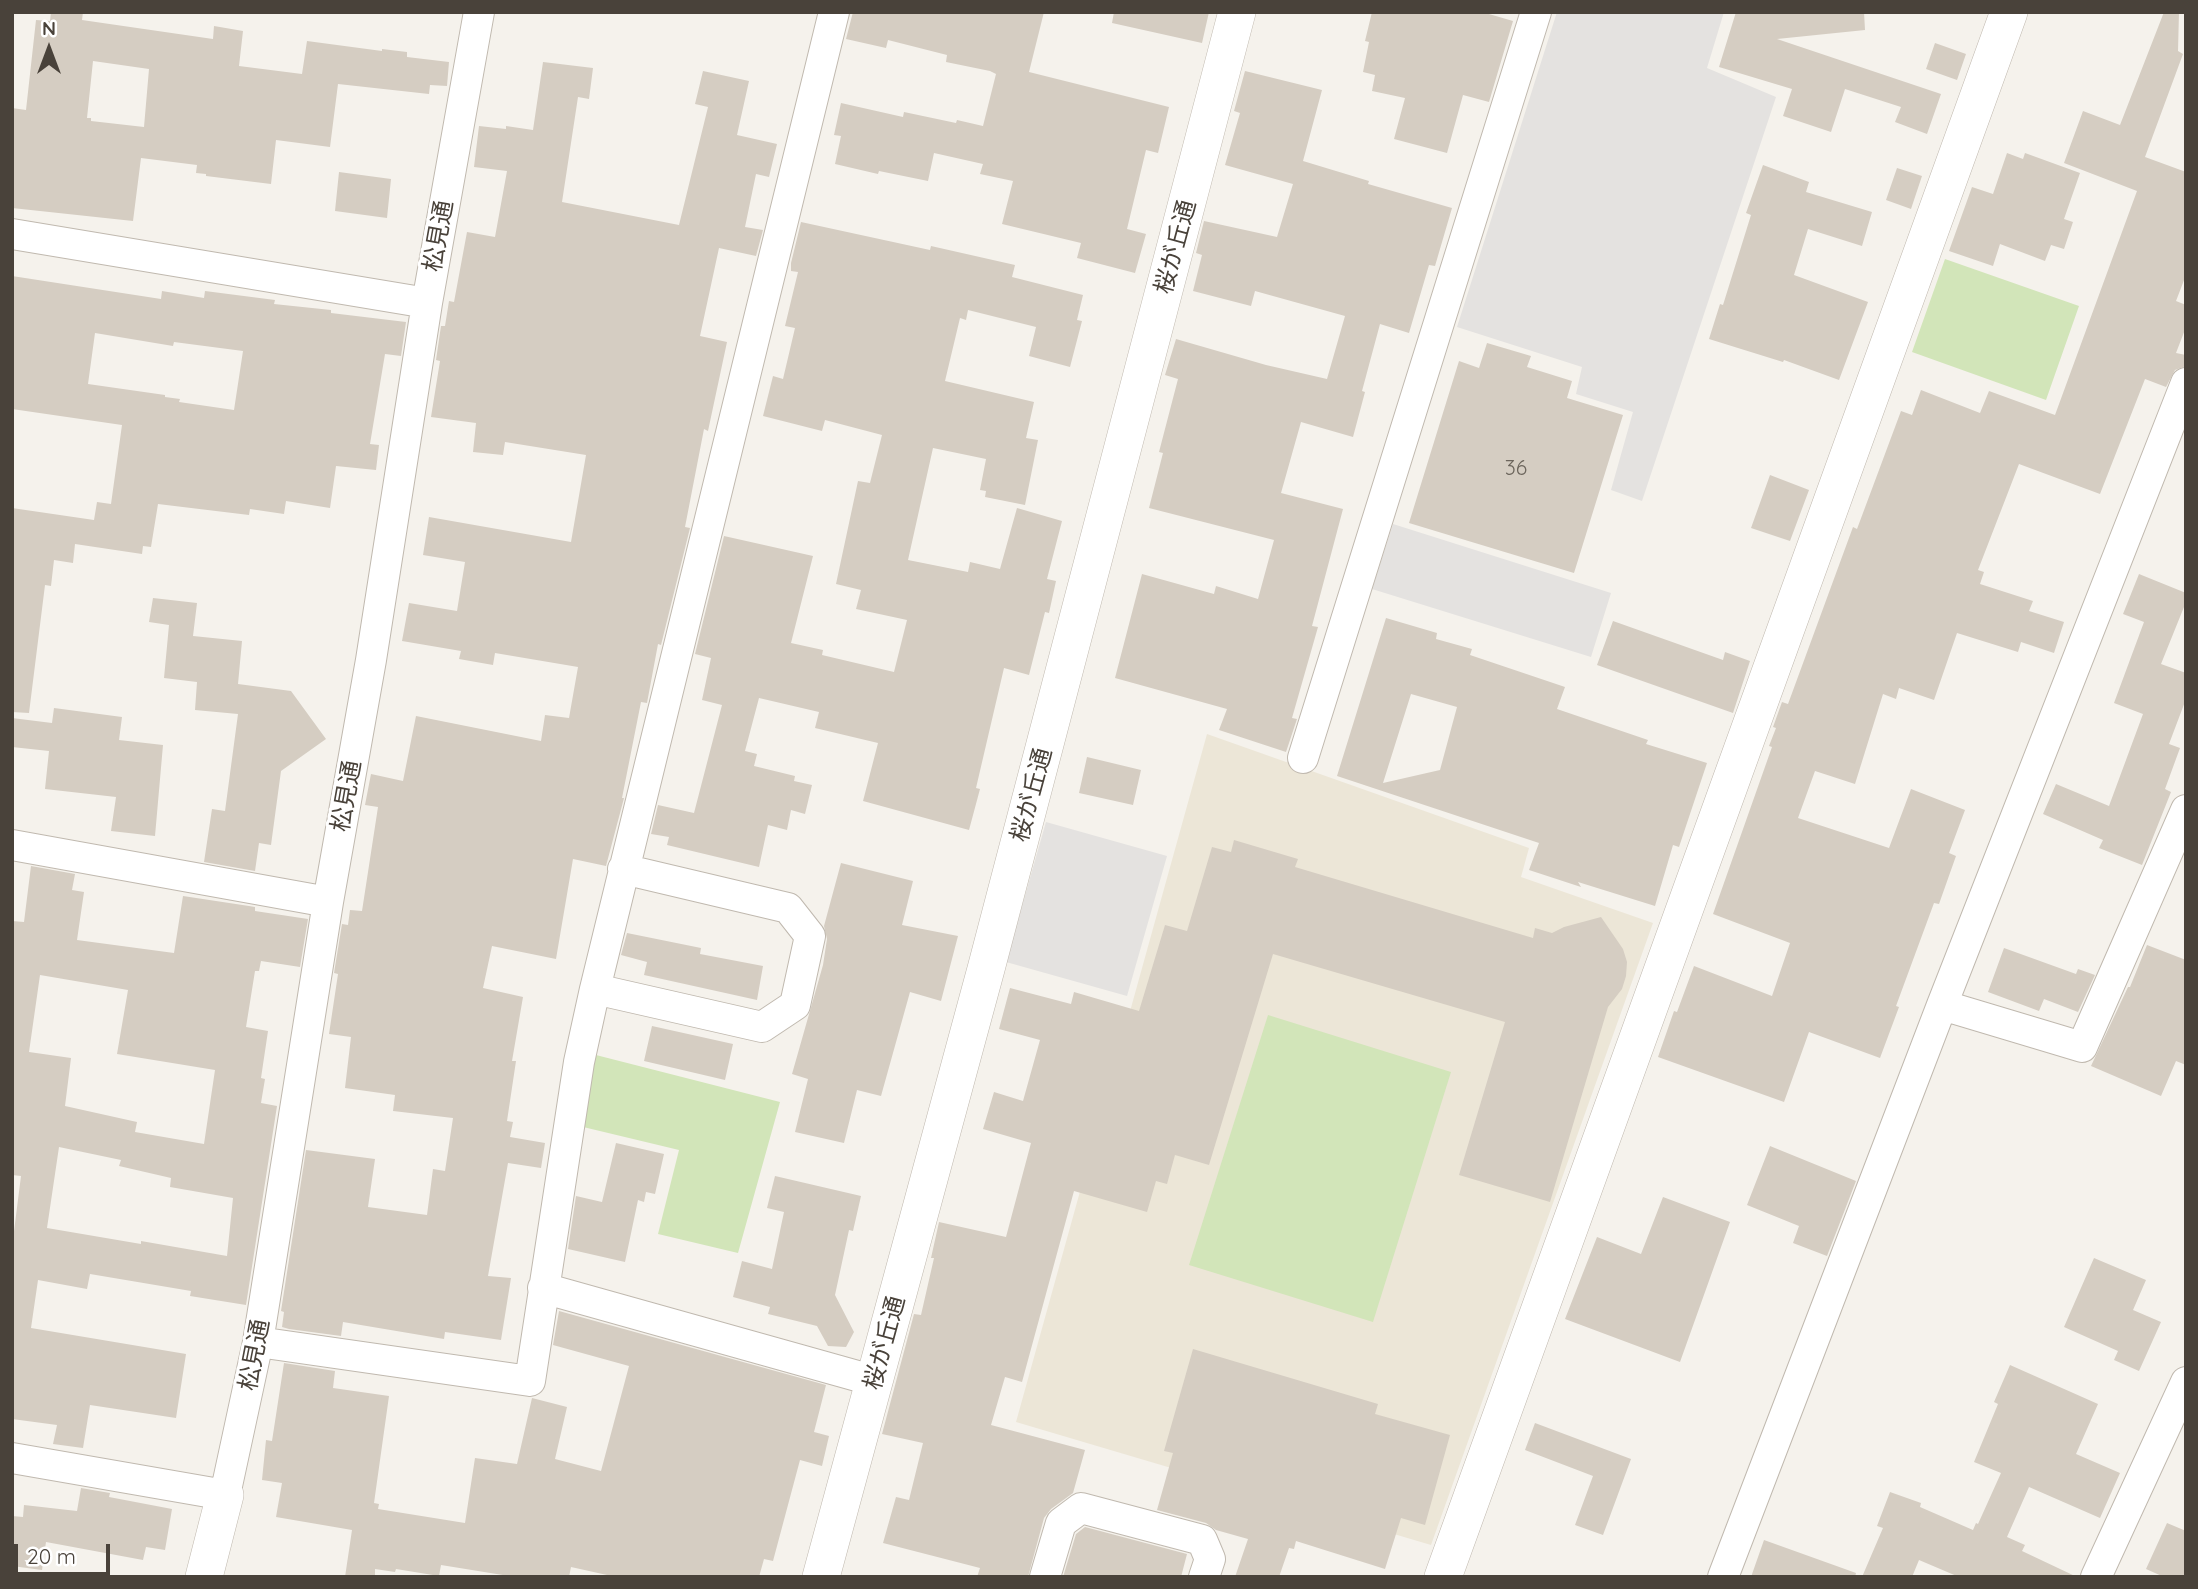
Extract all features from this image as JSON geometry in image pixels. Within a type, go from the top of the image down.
[{"type":"street","name":"松見通","points":[[204,1577],[225,1496],[258,1342],[427,303],[479,12]]},
{"type":"street","points":[[258,1342],[530,1381],[579,1062],[595,989],[834,12]]},
{"type":"street","name":"桜が丘通","points":[[821,1577],[876,1381],[1237,12]]},
{"type":"street","points":[[1303,758],[1536,12]]},
{"type":"street","points":[[1443,1577],[2008,12]]},
{"type":"street","points":[[12,234],[427,303]]},
{"type":"street","points":[[1723,1577],[1942,1005],[2186,383]]},
{"type":"street","points":[[1942,1005],[2082,1047],[2186,810]]},
{"type":"street","points":[[12,845],[328,902]]},
{"type":"street","points":[[595,989],[762,1027],[796,1005],[810,936],[788,908],[623,869]]},
{"type":"street","points":[[543,1288],[876,1381]]},
{"type":"street","points":[[2096,1577],[2186,1382]]},
{"type":"street","points":[[12,1458],[225,1496]]},
{"type":"street","points":[[1045,1577],[1061,1523],[1082,1508],[1202,1540],[1210,1559],[1204,1577]]},
{"type":"shaded area","points":[[1557,12],[1724,12],[1707,68],[1776,97],[1642,501],[1611,490],[1633,412],[1576,394],[1582,367],[1457,327]]},
{"type":"shaded area","points":[[1393,524],[1611,593],[1591,657],[1372,589]]},
{"type":"shaded area","points":[[1207,734],[1529,848],[1521,877],[1653,923],[1431,1545],[1016,1422]]},
{"type":"shaded area","points":[[1046,822],[1167,856],[1127,996],[1006,962]]},
{"type":"green space","points":[[1945,259],[2079,306],[2046,400],[1912,352]]},
{"type":"green space","points":[[1268,1015],[1451,1072],[1373,1322],[1189,1265]]},
{"type":"green space","points":[[592,1054],[780,1102],[738,1253],[658,1234],[679,1150],[579,1126]]},
{"type":"building","points":[[51,12],[83,12],[82,20],[213,39],[214,26],[243,31],[239,66],[302,74],[307,41],[407,52],[407,57],[449,62],[447,86],[430,85],[429,94],[338,84],[330,147],[276,140],[271,184],[206,176],[196,173],[197,165],[141,158],[133,221],[12,208],[12,108],[26,110],[36,20],[50,21]],"holes":[[[93,61],[149,69],[144,127],[91,121],[91,118],[87,118]]]},
{"type":"building","points":[[853,12],[1044,12],[1029,72],[1169,107],[1158,153],[1146,150],[1127,229],[1146,234],[1135,273],[1077,258],[1081,243],[1002,224],[1013,181],[980,174],[983,164],[934,153],[928,181],[879,171],[878,174],[835,164],[841,136],[834,135],[841,103],[903,117],[904,112],[983,126],[996,74],[946,62],[947,55],[888,40],[886,48],[846,39]]},
{"type":"building","points":[[1114,12],[1209,12],[1202,43],[1112,23]]},
{"type":"building","points":[[1372,12],[1482,12],[1513,21],[1489,102],[1463,95],[1447,153],[1394,139],[1405,98],[1372,91],[1375,75],[1363,72],[1369,42],[1365,41]]},
{"type":"building","points":[[1736,12],[1864,12],[1865,30],[1777,39],[1941,94],[1927,134],[1895,122],[1901,107],[1845,89],[1831,132],[1783,116],[1792,89],[1719,67]]},
{"type":"building","points":[[2164,12],[2179,12],[2178,51],[2183,54],[2145,157],[2186,172],[2186,275],[2176,301],[2186,305],[2186,327],[2176,353],[2186,355],[2186,366],[2175,370],[2166,387],[2145,379],[2100,494],[2019,464],[1978,570],[1984,572],[1980,584],[2033,601],[2029,611],[2064,622],[2054,653],[2021,642],[2018,652],[1957,633],[1934,700],[1899,688],[1896,699],[1883,694],[1855,784],[1815,771],[1798,818],[1889,848],[1911,789],[1965,810],[1949,853],[1956,856],[1939,904],[1934,903],[1880,1058],[1809,1032],[1784,1102],[1658,1057],[1694,966],[1772,996],[1790,943],[1713,914],[1772,747],[1769,746],[1776,728],[1773,727],[1782,702],[1788,704],[1853,527],[1857,529],[1901,411],[1912,415],[1921,390],[1980,413],[1989,391],[2055,415],[2137,191],[2064,163],[2083,111],[2120,125]]},
{"type":"building","points":[[1935,43],[1966,54],[1957,80],[1926,69]]},
{"type":"building","points":[[543,62],[593,68],[589,99],[578,97],[562,202],[679,225],[708,107],[695,104],[703,71],[749,81],[737,135],[777,144],[769,177],[756,174],[745,227],[763,230],[756,256],[719,248],[700,336],[727,342],[708,431],[704,429],[685,527],[690,528],[661,645],[658,644],[647,703],[641,702],[624,798],[606,866],[573,859],[556,959],[492,946],[483,988],[523,997],[512,1061],[516,1061],[507,1121],[513,1122],[510,1137],[545,1143],[541,1168],[508,1163],[488,1276],[511,1278],[501,1340],[445,1332],[444,1339],[343,1322],[341,1336],[289,1329],[282,1327],[284,1312],[281,1311],[306,1150],[375,1159],[368,1207],[427,1215],[433,1169],[445,1171],[453,1118],[393,1111],[395,1095],[345,1088],[351,1037],[329,1034],[338,974],[334,973],[342,924],[348,925],[350,910],[362,911],[378,807],[365,805],[371,774],[403,781],[416,716],[541,741],[545,715],[569,718],[578,667],[495,653],[493,665],[459,659],[461,651],[402,641],[409,603],[457,611],[465,562],[423,555],[429,517],[571,542],[586,455],[505,442],[503,455],[473,452],[476,423],[431,417],[440,361],[436,360],[441,326],[445,326],[449,301],[454,302],[467,232],[495,237],[507,171],[474,167],[479,126],[533,130]]},
{"type":"building","points":[[1245,71],[1322,90],[1303,161],[1369,181],[1368,184],[1452,208],[1435,266],[1429,265],[1409,333],[1380,324],[1353,437],[1301,422],[1281,493],[1343,509],[1312,626],[1318,627],[1292,718],[1297,719],[1286,752],[1219,730],[1227,709],[1115,678],[1142,574],[1214,594],[1216,586],[1258,599],[1274,540],[1149,508],[1163,453],[1159,452],[1178,379],[1165,375],[1176,339],[1327,379],[1345,316],[1255,291],[1251,306],[1193,291],[1202,255],[1196,253],[1204,221],[1277,237],[1293,184],[1225,165],[1240,113],[1234,111]]},
{"type":"building","points":[[2007,153],[2023,159],[2025,153],[2080,173],[2064,219],[2073,222],[2064,249],[2051,245],[2045,261],[2000,244],[1993,266],[1949,251],[1972,187],[1993,194]]},
{"type":"building","points":[[1763,165],[1809,182],[1806,192],[1872,212],[1862,246],[1808,229],[1794,275],[1868,302],[1839,380],[1784,360],[1783,362],[1709,339],[1720,304],[1723,305],[1751,215],[1746,213]]},
{"type":"building","points":[[1897,168],[1922,176],[1911,209],[1886,200]]},
{"type":"building","points":[[339,172],[391,179],[387,218],[335,211]]},
{"type":"building","points":[[801,222],[1015,265],[1012,277],[1083,295],[1077,320],[1082,321],[1070,367],[1029,356],[1036,327],[968,310],[966,320],[960,318],[945,381],[1034,402],[1026,438],[1038,440],[1025,505],[985,497],[986,491],[980,490],[986,459],[933,448],[908,560],[968,572],[970,562],[1000,569],[1017,508],[1062,521],[1047,579],[1056,581],[1049,613],[1045,612],[1029,675],[1004,668],[969,830],[863,801],[878,743],[815,728],[819,712],[759,698],[745,751],[757,754],[754,766],[795,776],[794,781],[812,785],[805,814],[791,810],[787,830],[768,825],[759,867],[667,845],[669,837],[651,834],[658,805],[694,813],[722,705],[702,700],[711,658],[695,654],[724,536],[813,556],[791,643],[823,650],[822,655],[894,672],[907,620],[856,609],[861,590],[836,584],[858,481],[870,483],[882,435],[825,420],[822,431],[763,416],[773,376],[783,379],[795,328],[785,326],[798,272],[791,271],[791,263]]},
{"type":"building","points":[[12,276],[161,299],[162,291],[204,298],[205,291],[275,300],[274,304],[331,310],[331,313],[406,322],[401,356],[385,354],[370,444],[379,445],[376,470],[336,466],[330,508],[286,501],[284,514],[250,509],[249,515],[158,504],[151,547],[143,546],[142,554],[75,544],[73,563],[54,560],[51,586],[45,585],[29,713],[12,712],[12,508],[94,520],[97,502],[111,504],[122,425],[12,409]],"holes":[[[95,333],[173,346],[174,342],[243,351],[234,410],[179,402],[180,399],[165,395],[88,384]]]},
{"type":"building","points":[[1487,343],[1531,356],[1527,367],[1572,381],[1567,398],[1623,415],[1574,573],[1409,523],[1459,361],[1479,368]]},
{"type":"building","points":[[1770,475],[1809,490],[1790,541],[1751,528]]},
{"type":"building","points":[[2139,574],[2186,593],[2186,602],[2161,664],[2186,673],[2186,699],[2169,744],[2180,748],[2165,789],[2171,792],[2142,865],[2099,848],[2103,840],[2043,814],[2056,784],[2109,806],[2143,714],[2114,703],[2144,622],[2123,614]]},
{"type":"building","points":[[153,598],[197,603],[193,636],[242,641],[238,684],[291,691],[326,739],[281,771],[271,845],[259,843],[255,871],[204,862],[212,809],[225,811],[238,714],[195,710],[197,682],[164,678],[169,625],[149,622]]},
{"type":"building","points":[[1386,618],[1437,633],[1436,639],[1472,649],[1470,655],[1565,687],[1557,709],[1648,740],[1646,744],[1707,763],[1679,847],[1673,845],[1655,906],[1529,870],[1539,843],[1337,776]],"holes":[[[1411,694],[1457,707],[1440,770],[1383,783]]]},
{"type":"building","points":[[1613,621],[1723,660],[1725,652],[1750,661],[1733,713],[1597,665]]},
{"type":"building","points":[[54,708],[122,717],[119,740],[163,745],[155,836],[111,831],[116,797],[45,789],[49,751],[12,747],[12,718],[52,723]]},
{"type":"building","points":[[1087,757],[1141,770],[1133,805],[1079,793]]},
{"type":"building","points":[[1234,840],[1298,859],[1295,867],[1533,938],[1535,928],[1552,933],[1601,917],[1623,949],[1627,962],[1626,976],[1622,989],[1608,1007],[1550,1202],[1459,1175],[1505,1022],[1273,954],[1209,1165],[1175,1155],[1167,1184],[1156,1181],[1147,1212],[1074,1191],[1022,1382],[1005,1377],[991,1425],[1085,1450],[1073,1493],[1051,1509],[1044,1518],[1028,1577],[977,1577],[980,1568],[883,1543],[896,1497],[909,1500],[923,1443],[882,1434],[914,1314],[921,1315],[939,1222],[1006,1237],[1031,1143],[983,1129],[994,1092],[1023,1101],[1040,1040],[999,1029],[1010,988],[1071,1004],[1074,992],[1139,1011],[1165,925],[1187,931],[1212,847],[1231,852]]},
{"type":"building","points":[[841,863],[913,881],[902,925],[958,936],[941,1001],[910,992],[881,1096],[857,1090],[844,1143],[795,1132],[808,1079],[792,1074],[823,965],[827,939],[824,926]]},
{"type":"building","points":[[31,866],[75,874],[72,890],[84,892],[77,940],[174,953],[183,896],[255,907],[255,911],[308,919],[300,967],[261,961],[259,971],[255,971],[246,1027],[268,1031],[261,1078],[265,1079],[261,1103],[277,1106],[246,1305],[190,1296],[191,1291],[90,1274],[87,1289],[38,1280],[31,1328],[186,1354],[176,1418],[90,1405],[83,1448],[53,1444],[57,1425],[12,1419],[12,1247],[21,1176],[12,1175],[12,921],[24,922]],"holes":[[[40,975],[128,990],[117,1054],[215,1070],[204,1144],[135,1132],[137,1122],[65,1106],[71,1058],[29,1052]],[[59,1147],[121,1160],[119,1166],[171,1178],[170,1187],[233,1198],[227,1256],[47,1228]]]},
{"type":"building","points":[[627,933],[701,948],[700,954],[763,966],[757,1000],[644,975],[647,962],[621,955]]},
{"type":"building","points":[[2147,945],[2186,960],[2186,1065],[2176,1061],[2161,1096],[2091,1066],[2130,987]]},
{"type":"building","points":[[2004,948],[2076,974],[2078,969],[2095,975],[2078,1012],[2044,999],[2039,1011],[1988,992]]},
{"type":"building","points":[[652,1026],[733,1044],[725,1080],[644,1061]]},
{"type":"building","points":[[616,1143],[664,1154],[655,1194],[646,1192],[644,1202],[638,1200],[625,1262],[568,1249],[576,1196],[602,1202]]},
{"type":"building","points":[[1770,1146],[1856,1181],[1827,1256],[1793,1243],[1799,1226],[1747,1205]]},
{"type":"building","points":[[775,1176],[861,1196],[853,1231],[849,1230],[835,1295],[854,1332],[846,1347],[828,1346],[817,1326],[768,1314],[770,1307],[733,1297],[742,1261],[772,1269],[784,1212],[767,1208]]},
{"type":"building","points":[[1663,1197],[1730,1222],[1680,1362],[1565,1319],[1597,1237],[1641,1254]]},
{"type":"building","points":[[2094,1258],[2146,1280],[2133,1310],[2161,1322],[2139,1371],[2114,1360],[2118,1351],[2064,1327]]},
{"type":"building","points":[[559,1311],[826,1385],[814,1432],[829,1436],[822,1466],[800,1460],[773,1561],[764,1559],[759,1577],[616,1577],[571,1567],[569,1577],[515,1577],[441,1565],[439,1576],[396,1569],[395,1572],[375,1569],[375,1577],[345,1577],[352,1530],[276,1517],[282,1483],[262,1480],[266,1440],[272,1441],[284,1363],[335,1371],[333,1388],[389,1396],[374,1503],[379,1504],[378,1509],[465,1523],[475,1458],[517,1464],[532,1398],[567,1407],[555,1459],[601,1471],[629,1366],[553,1345]]},
{"type":"building","points":[[1193,1349],[1378,1404],[1375,1414],[1450,1435],[1425,1525],[1401,1518],[1385,1569],[1296,1541],[1294,1549],[1289,1548],[1279,1577],[1235,1577],[1248,1539],[1216,1530],[1206,1523],[1157,1510],[1173,1453],[1164,1451]]},
{"type":"building","points":[[2010,1365],[2098,1404],[2076,1454],[2120,1473],[2100,1518],[2029,1487],[2007,1537],[2025,1545],[2022,1551],[2077,1577],[1959,1577],[1919,1560],[1912,1577],[1862,1577],[1883,1528],[1877,1526],[1890,1492],[1921,1503],[1920,1507],[1973,1530],[1976,1523],[1978,1524],[2001,1473],[1974,1462],[1998,1404],[1994,1402]]},
{"type":"building","points":[[1535,1423],[1631,1459],[1603,1535],[1575,1525],[1593,1476],[1525,1450]]},
{"type":"building","points":[[81,1488],[110,1493],[109,1497],[172,1509],[165,1550],[146,1547],[143,1560],[46,1542],[42,1570],[12,1566],[12,1516],[23,1517],[24,1505],[77,1511]]},
{"type":"building","points":[[2167,1523],[2186,1531],[2186,1577],[2164,1577],[2146,1569]]},
{"type":"building","points":[[1085,1527],[1187,1554],[1181,1577],[1063,1577],[1076,1534]]},
{"type":"building","points":[[1764,1540],[1856,1573],[1855,1577],[1751,1577]]}]
